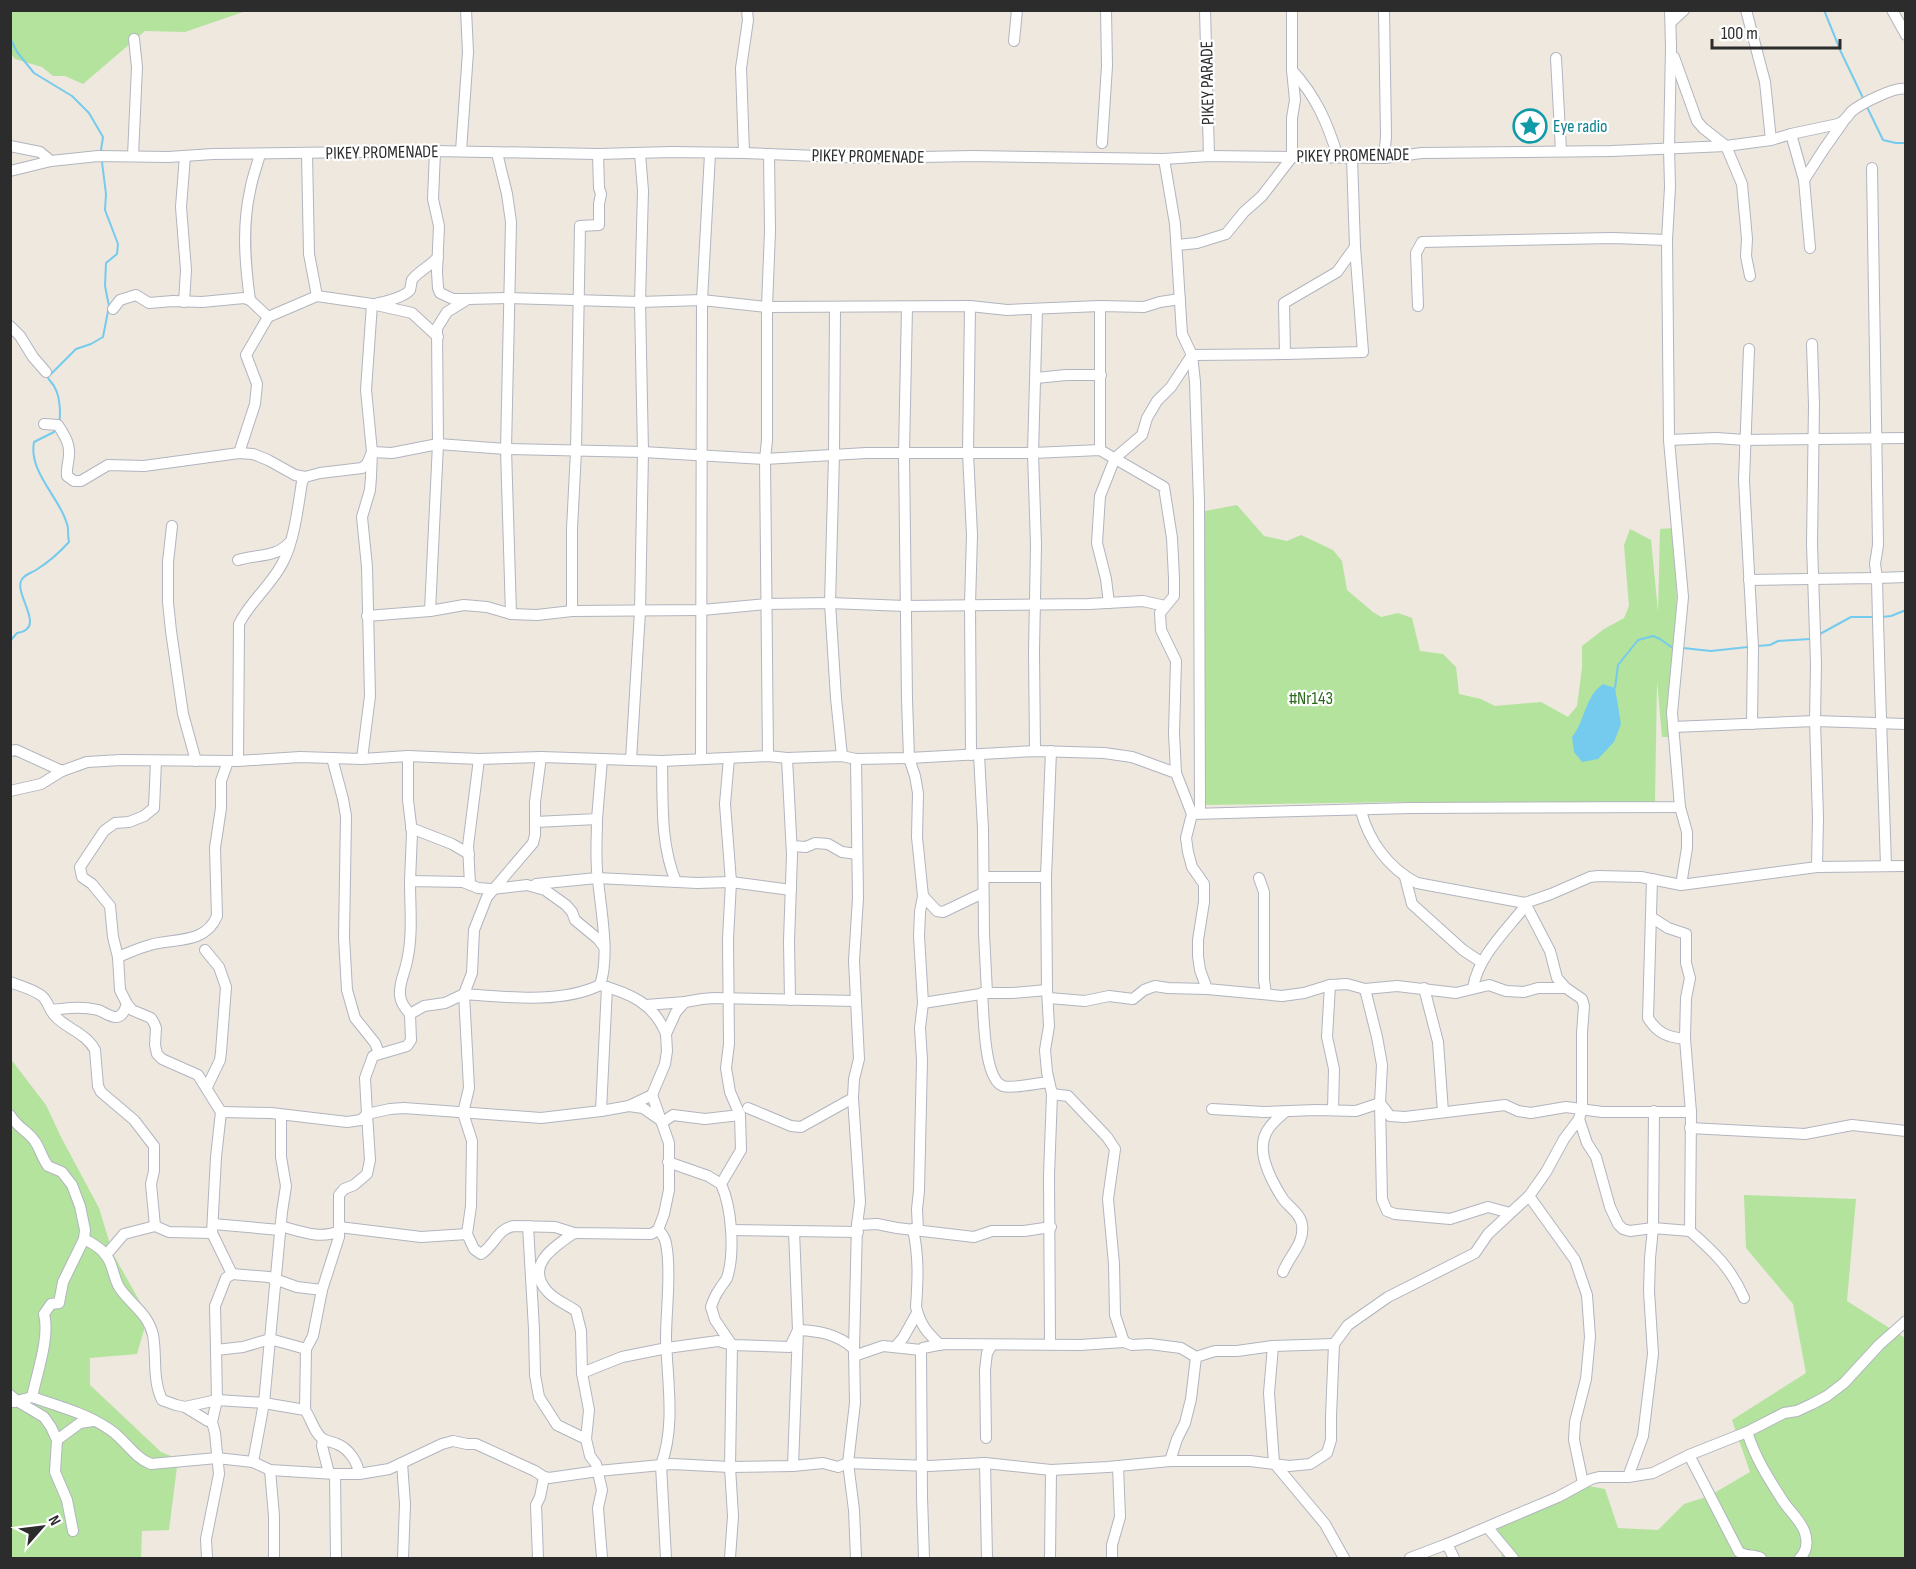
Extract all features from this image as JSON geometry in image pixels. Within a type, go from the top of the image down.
[{"type":"street","points":[[461,151],[468,52],[466,10]]},
{"type":"street","points":[[744,153],[741,68],[748,20],[747,10]]},
{"type":"street","points":[[1014,41],[1017,10]]},
{"type":"street","points":[[1102,143],[1107,66],[1106,10]]},
{"type":"street","name":"PIKEY PARADE","points":[[1205,10],[1209,156]]},
{"type":"street","points":[[1177,244],[1197,243],[1226,234],[1244,212],[1262,196],[1292,157],[1294,100],[1292,10]]},
{"type":"street","points":[[1384,10],[1386,137],[1384,158]]},
{"type":"street","points":[[1680,885],[1687,848],[1687,832],[1680,807],[1672,713],[1683,597],[1669,441],[1667,240],[1670,187],[1670,16],[1684,10]]},
{"type":"street","points":[[1746,10],[1765,82],[1771,140]]},
{"type":"street","points":[[1892,10],[1905,35]]},
{"type":"street","points":[[133,156],[137,67],[134,39]]},
{"type":"street","points":[[1671,47],[1697,121],[1726,146],[1742,184],[1747,238],[1746,256],[1750,276]]},
{"type":"street","points":[[1556,58],[1561,151]]},
{"type":"street","points":[[1292,70],[1310,91],[1318,105],[1330,131],[1338,157]]},
{"type":"street","name":"PIKEY PROMENADE","points":[[10,171],[51,161],[107,156],[213,154],[461,151],[598,154],[744,153],[866,158],[974,156],[1036,159],[1164,159],[1209,156],[1384,158],[1422,153],[1726,146],[1771,140],[1844,122],[1852,112],[1882,95],[1899,87],[1905,88]]},
{"type":"street","points":[[1804,180],[1844,122]]},
{"type":"street","points":[[1791,134],[1804,180],[1810,248]]},
{"type":"street","points":[[10,146],[40,152],[51,161]]},
{"type":"street","points":[[435,151],[433,199],[439,226],[437,281],[440,293],[453,299],[508,298],[640,302],[702,300],[767,307],[970,306],[1007,310],[1100,306],[1144,307],[1180,299]]},
{"type":"street","points":[[307,153],[309,254],[317,296]]},
{"type":"street","points":[[497,153],[511,222],[506,449],[511,614]]},
{"type":"street","points":[[631,760],[640,611],[643,452],[640,302],[643,191],[640,153]]},
{"type":"street","points":[[250,300],[245,263],[247,218],[249,191],[260,154]]},
{"type":"street","points":[[572,611],[580,226],[599,225],[601,194],[598,188],[598,154]]},
{"type":"street","points":[[701,758],[702,300],[710,154]]},
{"type":"street","points":[[768,756],[765,459],[770,231],[769,154]]},
{"type":"street","points":[[184,302],[186,270],[181,207],[185,156]]},
{"type":"street","points":[[1192,355],[1363,352],[1355,247],[1352,158]]},
{"type":"street","points":[[1164,159],[1177,244],[1182,334],[1192,355],[1199,502],[1196,813],[1185,838],[1192,867],[1204,884],[1198,956],[1207,989]]},
{"type":"street","points":[[1872,168],[1878,545],[1875,564],[1886,866]]},
{"type":"street","points":[[1418,306],[1416,253],[1422,242],[1613,238],[1667,240]]},
{"type":"street","points":[[1286,354],[1284,303],[1337,272],[1355,247]]},
{"type":"street","points":[[372,304],[388,302],[406,294],[411,288],[412,280],[438,257]]},
{"type":"street","points":[[113,309],[120,300],[136,295],[150,303],[244,298],[250,300],[268,317]]},
{"type":"street","points":[[239,453],[255,404],[256,394],[256,384],[246,355],[268,317],[317,296],[372,304],[412,313],[438,337]]},
{"type":"street","points":[[430,611],[438,444],[438,337],[436,328],[447,312],[468,299]]},
{"type":"street","points":[[362,759],[370,696],[367,567],[362,517],[370,490],[372,452],[366,390],[372,304]]},
{"type":"street","points":[[970,306],[968,453],[972,535],[970,604],[975,755],[983,829],[987,1054],[992,1073],[998,1083],[1005,1087],[1049,1082]]},
{"type":"street","points":[[1100,306],[1100,450]]},
{"type":"street","points":[[907,307],[904,606],[909,758],[918,793],[917,837],[923,896],[919,921],[923,1003],[920,1028],[922,1060],[919,1191],[915,1229],[919,1270],[916,1307],[920,1325],[940,1345]]},
{"type":"street","points":[[835,308],[830,603],[842,756]]},
{"type":"street","points":[[1035,751],[1036,545],[1033,453],[1037,309]]},
{"type":"street","points":[[10,326],[46,372]]},
{"type":"street","points":[[1812,344],[1817,867]]},
{"type":"street","points":[[1749,349],[1744,480],[1753,647],[1752,724]]},
{"type":"street","points":[[1109,603],[1097,543],[1100,496],[1115,458],[1142,435],[1147,418],[1157,401],[1171,387],[1192,355]]},
{"type":"street","points":[[1036,378],[1101,375]]},
{"type":"street","points":[[44,424],[58,425],[68,440],[67,476],[74,481],[81,481],[108,465],[144,466],[239,453],[253,454],[295,475],[305,477],[362,468],[367,464],[372,452]]},
{"type":"street","points":[[1669,441],[1716,438],[1745,440],[1905,438]]},
{"type":"street","points":[[372,452],[392,453],[438,444],[506,449],[643,452],[765,459],[904,453],[1033,453],[1100,450],[1164,487],[1172,538],[1174,596],[1160,613],[1161,630],[1176,661],[1174,733],[1176,773],[1196,813]]},
{"type":"street","points":[[118,957],[151,944],[191,938],[210,928],[217,916],[215,848],[221,808],[221,781],[233,760],[239,624],[243,614],[285,559],[305,477]]},
{"type":"street","points":[[172,526],[168,562],[170,622],[183,714],[196,761]]},
{"type":"street","points":[[238,560],[273,554],[290,543]]},
{"type":"street","points":[[1749,580],[1905,577]]},
{"type":"street","points":[[367,616],[430,611],[464,605],[487,607],[511,614],[553,615],[572,611],[702,610],[766,604],[830,603],[904,606],[1143,601],[1165,606]]},
{"type":"street","points":[[1673,727],[1815,721],[1905,724]]},
{"type":"street","points":[[10,751],[16,750],[62,771]]},
{"type":"street","points":[[10,791],[41,784],[62,771],[87,762],[300,757],[362,759],[408,756],[479,759],[541,757],[662,761],[768,756],[909,758],[1051,751],[1104,753],[1132,757],[1176,773]]},
{"type":"street","points":[[1050,1344],[1049,1175],[1052,1094],[1045,1050],[1049,1026],[1047,878],[1051,751]]},
{"type":"street","points":[[359,1474],[356,1462],[343,1447],[323,1439],[314,1428],[305,1410],[306,1349],[313,1336],[322,1290],[330,1268],[339,1229],[339,1195],[341,1191],[354,1185],[367,1174],[370,1160],[364,1078],[371,1059],[379,1053],[407,1046],[411,1040],[410,1014],[399,995],[408,961],[410,936],[411,828],[408,800],[408,756]]},
{"type":"street","points":[[541,757],[536,802],[536,835],[527,853],[487,897],[474,930],[472,973],[464,994],[469,1088],[463,1113],[472,1141],[471,1206],[467,1234],[474,1249],[481,1254],[508,1227],[555,1227],[574,1233],[651,1234],[658,1230],[667,1201],[669,1143],[652,1095]]},
{"type":"street","points":[[332,758],[346,816],[344,937],[347,990],[356,1017],[375,1043],[379,1053]]},
{"type":"street","points":[[721,1184],[741,1150],[744,1112],[730,1092],[727,1077],[731,882],[725,804],[729,758]]},
{"type":"street","points":[[787,758],[792,846],[790,1000]]},
{"type":"street","points":[[470,884],[468,854],[470,825],[479,759]]},
{"type":"street","points":[[601,1112],[604,947],[597,879],[597,819],[602,759]]},
{"type":"street","points":[[856,759],[858,898],[854,961],[859,1059],[854,1079],[853,1098],[860,1202],[854,1352],[855,1403],[848,1463],[854,1510],[856,1558]]},
{"type":"street","points":[[156,761],[154,808],[144,816],[129,822],[115,823],[104,831],[80,867],[82,878],[92,884],[110,906],[113,937],[118,957],[120,990],[127,1004],[132,1010],[151,1018],[156,1028],[157,1054],[162,1059],[198,1075],[221,1112],[216,1156],[213,1228],[232,1274]]},
{"type":"street","points":[[662,761],[664,836],[667,855],[676,882]]},
{"type":"street","points":[[1196,813],[1423,808],[1680,807]]},
{"type":"street","points":[[1361,810],[1365,826],[1379,850],[1405,877],[1424,885],[1526,904]]},
{"type":"street","points":[[535,822],[597,819]]},
{"type":"street","points":[[411,828],[452,844],[468,854]]},
{"type":"street","points":[[792,846],[828,844],[842,852],[857,854]]},
{"type":"street","points":[[1473,988],[1481,962],[1526,904],[1598,876],[1641,877],[1680,885],[1817,867],[1905,866]]},
{"type":"street","points":[[984,877],[1047,878]]},
{"type":"street","points":[[1405,877],[1412,904],[1463,950],[1481,962]]},
{"type":"street","points":[[1259,878],[1264,892],[1266,994]]},
{"type":"street","points":[[410,881],[470,884],[478,888],[492,889],[597,879],[731,882],[791,890]]},
{"type":"street","points":[[1652,879],[1648,1018],[1656,1030],[1663,1035],[1686,1039]]},
{"type":"street","points":[[527,885],[545,890],[560,900],[572,912],[575,920],[604,947]]},
{"type":"street","points":[[919,921],[983,893]]},
{"type":"street","points":[[923,896],[937,911],[943,912]]},
{"type":"street","points":[[1526,904],[1550,951],[1557,978],[1566,988],[1582,999],[1584,1006],[1581,1033],[1581,1114],[1587,1143],[1596,1157],[1610,1207],[1618,1224],[1630,1231],[1653,1228],[1690,1231],[1729,1270],[1744,1298]]},
{"type":"street","points":[[1651,917],[1668,928],[1686,934],[1686,963],[1690,978],[1686,998],[1690,1112],[1690,1231]]},
{"type":"street","points":[[205,950],[219,968],[225,987],[220,1060],[207,1088]]},
{"type":"street","points":[[10,982],[39,994],[44,998],[54,1016],[93,1045],[98,1086],[101,1092],[134,1120],[154,1146],[154,1171],[151,1184],[155,1226]]},
{"type":"street","points":[[923,1003],[985,993],[1048,994],[1085,1001],[1109,996],[1133,999],[1144,990],[1155,986],[1282,996],[1330,985],[1347,984],[1365,989],[1397,986],[1456,993],[1489,985],[1506,991],[1524,992],[1538,988],[1566,988]]},
{"type":"street","points":[[1330,985],[1327,1037],[1334,1069],[1333,1110]]},
{"type":"street","points":[[221,1112],[271,1113],[347,1122],[361,1120],[367,1114],[404,1108],[541,1118],[601,1112],[629,1106],[652,1095],[667,1051],[663,1025],[646,1005],[624,992],[603,986],[584,992],[524,998],[464,994],[445,1003],[424,1006],[410,1014]]},
{"type":"street","points":[[1424,988],[1438,1042],[1443,1112]]},
{"type":"street","points":[[1365,989],[1382,1065],[1380,1103],[1382,1199],[1387,1210],[1395,1214],[1450,1219],[1488,1207],[1510,1213]]},
{"type":"street","points":[[646,1005],[728,998],[856,1001]]},
{"type":"street","points":[[666,1034],[676,1012],[685,1002]]},
{"type":"street","points":[[51,1010],[80,1006],[119,1017],[127,1004]]},
{"type":"street","points":[[1052,1094],[1068,1096],[1107,1137],[1115,1149],[1108,1199],[1114,1264],[1115,1315],[1124,1342]]},
{"type":"street","points":[[663,1122],[673,1115],[705,1119],[744,1112],[763,1113],[791,1126],[801,1127],[853,1098]]},
{"type":"street","points":[[1380,1103],[1390,1116],[1405,1117],[1505,1105],[1518,1111],[1531,1113],[1566,1107],[1581,1114],[1690,1112]]},
{"type":"street","points":[[1212,1109],[1285,1112],[1356,1111],[1380,1103]]},
{"type":"street","points":[[629,1106],[643,1108],[663,1122]]},
{"type":"street","points":[[1628,1477],[1642,1436],[1652,1363],[1649,1291],[1653,1228],[1654,1111]]},
{"type":"street","points":[[1282,1272],[1298,1247],[1302,1236],[1302,1224],[1278,1189],[1263,1154],[1266,1133],[1285,1112]]},
{"type":"street","points":[[13,1400],[32,1397],[73,1410],[108,1428],[141,1460],[151,1464],[217,1458],[253,1462],[270,1470],[332,1474],[359,1474],[389,1469],[453,1440],[476,1444],[544,1477],[672,1464],[730,1467],[823,1463],[838,1467],[848,1463],[922,1465],[985,1463],[1051,1470],[1118,1467],[1170,1461],[1250,1461],[1289,1466],[1310,1464],[1326,1454],[1331,1440],[1334,1344],[1348,1325],[1388,1297],[1475,1253],[1488,1234],[1529,1196],[1546,1172],[1563,1139],[1581,1114]]},
{"type":"street","points":[[10,1115],[21,1130],[36,1143],[48,1166],[62,1172],[72,1185],[80,1206],[85,1230],[84,1239],[63,1282],[59,1303],[51,1304],[44,1314],[46,1323],[44,1341],[32,1397]]},
{"type":"street","points":[[253,1462],[264,1403],[286,1186],[281,1157],[281,1115]]},
{"type":"street","points":[[1690,1128],[1805,1134],[1852,1125],[1905,1131]]},
{"type":"street","points":[[668,1162],[708,1176],[721,1184],[727,1198],[731,1251],[727,1279],[717,1292],[711,1307],[715,1320],[732,1346],[730,1467],[733,1516],[730,1558]]},
{"type":"street","points":[[1529,1196],[1575,1260],[1587,1295],[1590,1337],[1586,1379],[1575,1422],[1574,1440],[1583,1483]]},
{"type":"street","points":[[730,1230],[794,1231],[858,1228],[877,1224],[974,1237],[992,1230],[1024,1231],[1051,1227]]},
{"type":"street","points":[[106,1255],[124,1234],[155,1226],[169,1232],[213,1228],[280,1228],[331,1235],[339,1229],[421,1237],[467,1234]]},
{"type":"street","points":[[528,1226],[535,1375],[539,1397],[557,1425],[585,1439]]},
{"type":"street","points":[[658,1230],[664,1236],[668,1252],[668,1430],[666,1451],[661,1465],[666,1558]]},
{"type":"street","points":[[793,1466],[798,1329],[794,1231]]},
{"type":"street","points":[[574,1233],[556,1245],[542,1259],[540,1279],[548,1293],[576,1311],[581,1331],[582,1373],[589,1410],[585,1439],[598,1471],[602,1490],[598,1508],[602,1558]]},
{"type":"street","points":[[84,1239],[97,1245],[106,1255],[117,1285],[146,1317],[153,1333],[156,1375],[162,1400],[185,1407],[212,1422]]},
{"type":"street","points":[[207,1558],[206,1539],[219,1473],[212,1422],[217,1400],[215,1306],[226,1278],[232,1274],[275,1279],[297,1287],[322,1290]]},
{"type":"street","points":[[895,1347],[903,1338],[917,1313]]},
{"type":"street","points":[[1410,1558],[1488,1528],[1558,1497],[1583,1483],[1599,1477],[1628,1477],[1653,1473],[1689,1455],[1747,1432],[1784,1413],[1797,1411],[1827,1396],[1844,1383],[1905,1321]]},
{"type":"street","points":[[798,1329],[827,1333],[845,1340],[854,1352]]},
{"type":"street","points":[[582,1373],[622,1357],[718,1341],[732,1346],[790,1347],[798,1329]]},
{"type":"street","points":[[216,1350],[243,1347],[270,1339],[306,1349]]},
{"type":"street","points":[[854,1352],[883,1346],[921,1350],[940,1345],[1080,1345],[1124,1342],[1132,1345],[1150,1344],[1181,1348],[1196,1357],[1215,1351],[1334,1344]]},
{"type":"street","points":[[986,1438],[985,1370],[987,1353],[992,1345]]},
{"type":"street","points":[[1273,1346],[1269,1393],[1274,1463],[1325,1524],[1344,1558]]},
{"type":"street","points":[[921,1350],[924,1558]]},
{"type":"street","points":[[1170,1461],[1185,1423],[1191,1400],[1196,1357]]},
{"type":"street","points":[[13,1400],[44,1417],[57,1440],[55,1472],[67,1500],[73,1531]]},
{"type":"street","points":[[185,1407],[217,1400],[264,1403],[305,1410]]},
{"type":"street","points":[[57,1440],[80,1423],[93,1420]]},
{"type":"street","points":[[1747,1432],[1761,1467],[1804,1530],[1806,1548],[1800,1558]]},
{"type":"street","points":[[323,1439],[322,1446],[332,1474],[336,1558]]},
{"type":"street","points":[[1689,1455],[1739,1552],[1761,1558]]},
{"type":"street","points":[[402,1463],[405,1504],[403,1558]]},
{"type":"street","points":[[985,1463],[987,1558]]},
{"type":"street","points":[[1112,1558],[1112,1545],[1120,1517],[1118,1467]]},
{"type":"street","points":[[270,1470],[274,1516],[274,1558]]},
{"type":"street","points":[[1050,1558],[1051,1470]]},
{"type":"street","points":[[538,1558],[536,1505],[544,1477]]},
{"type":"street","points":[[1488,1528],[1513,1558]]},
{"type":"street","points":[[1447,1544],[1454,1558]]},
{"type":"green space","points":[[11,11],[246,11],[185,32],[145,31],[83,84],[65,76],[53,76],[42,67],[15,59],[11,54]]},
{"type":"green space","name":"#Nr143","points":[[1237,505],[1264,536],[1287,541],[1301,535],[1333,550],[1342,561],[1347,590],[1381,617],[1398,613],[1412,618],[1420,651],[1443,654],[1456,667],[1459,694],[1481,699],[1495,706],[1541,702],[1568,717],[1577,706],[1582,668],[1582,646],[1604,629],[1624,618],[1629,606],[1624,545],[1630,529],[1651,540],[1658,612],[1660,529],[1673,528],[1677,606],[1670,737],[1662,737],[1657,681],[1655,802],[1205,805],[1205,511]]},
{"type":"green space","points":[[10,1058],[46,1105],[99,1208],[113,1254],[148,1316],[137,1354],[90,1358],[90,1385],[161,1452],[178,1459],[169,1530],[142,1531],[141,1558],[11,1558]]},
{"type":"green space","points":[[1744,1195],[1856,1199],[1847,1301],[1905,1338],[1905,1558],[1502,1558],[1497,1525],[1583,1485],[1605,1489],[1618,1528],[1658,1530],[1684,1504],[1709,1496],[1750,1472],[1732,1420],[1806,1373],[1793,1304],[1746,1248]]},
{"type":"water","points":[[1603,684],[1615,688],[1621,724],[1614,742],[1598,759],[1582,762],[1574,752],[1572,737],[1592,695]]},
{"type":"waterway","points":[[1824,10],[1863,98]]},
{"type":"waterway","points":[[10,38],[17,52],[34,73],[72,96],[89,113],[103,137],[101,150]]},
{"type":"waterway","points":[[1868,109],[1883,140],[1906,143]]},
{"type":"waterway","points":[[48,373],[51,374],[76,349],[103,337],[109,306],[105,286],[106,263],[117,254],[118,244],[105,210],[106,194],[102,162]]},
{"type":"waterway","points":[[47,376],[58,396],[59,423]]},
{"type":"waterway","points":[[10,641],[17,633],[26,630],[29,625],[30,619],[20,587],[22,579],[50,561],[69,542],[65,517],[41,475],[33,453],[34,442],[54,432],[57,428]]},
{"type":"waterway","points":[[1882,617],[1906,610]]},
{"type":"waterway","points":[[1818,635],[1851,617],[1874,617]]},
{"type":"waterway","points":[[1615,688],[1618,665],[1638,640],[1653,636],[1674,649]]},
{"type":"waterway","points":[[1757,646],[1770,645],[1778,641],[1810,639]]},
{"type":"waterway","points":[[1683,648],[1711,651],[1748,647]]},
{"type":"place","name":"Eye radio","points":[[1530,126]]}]
